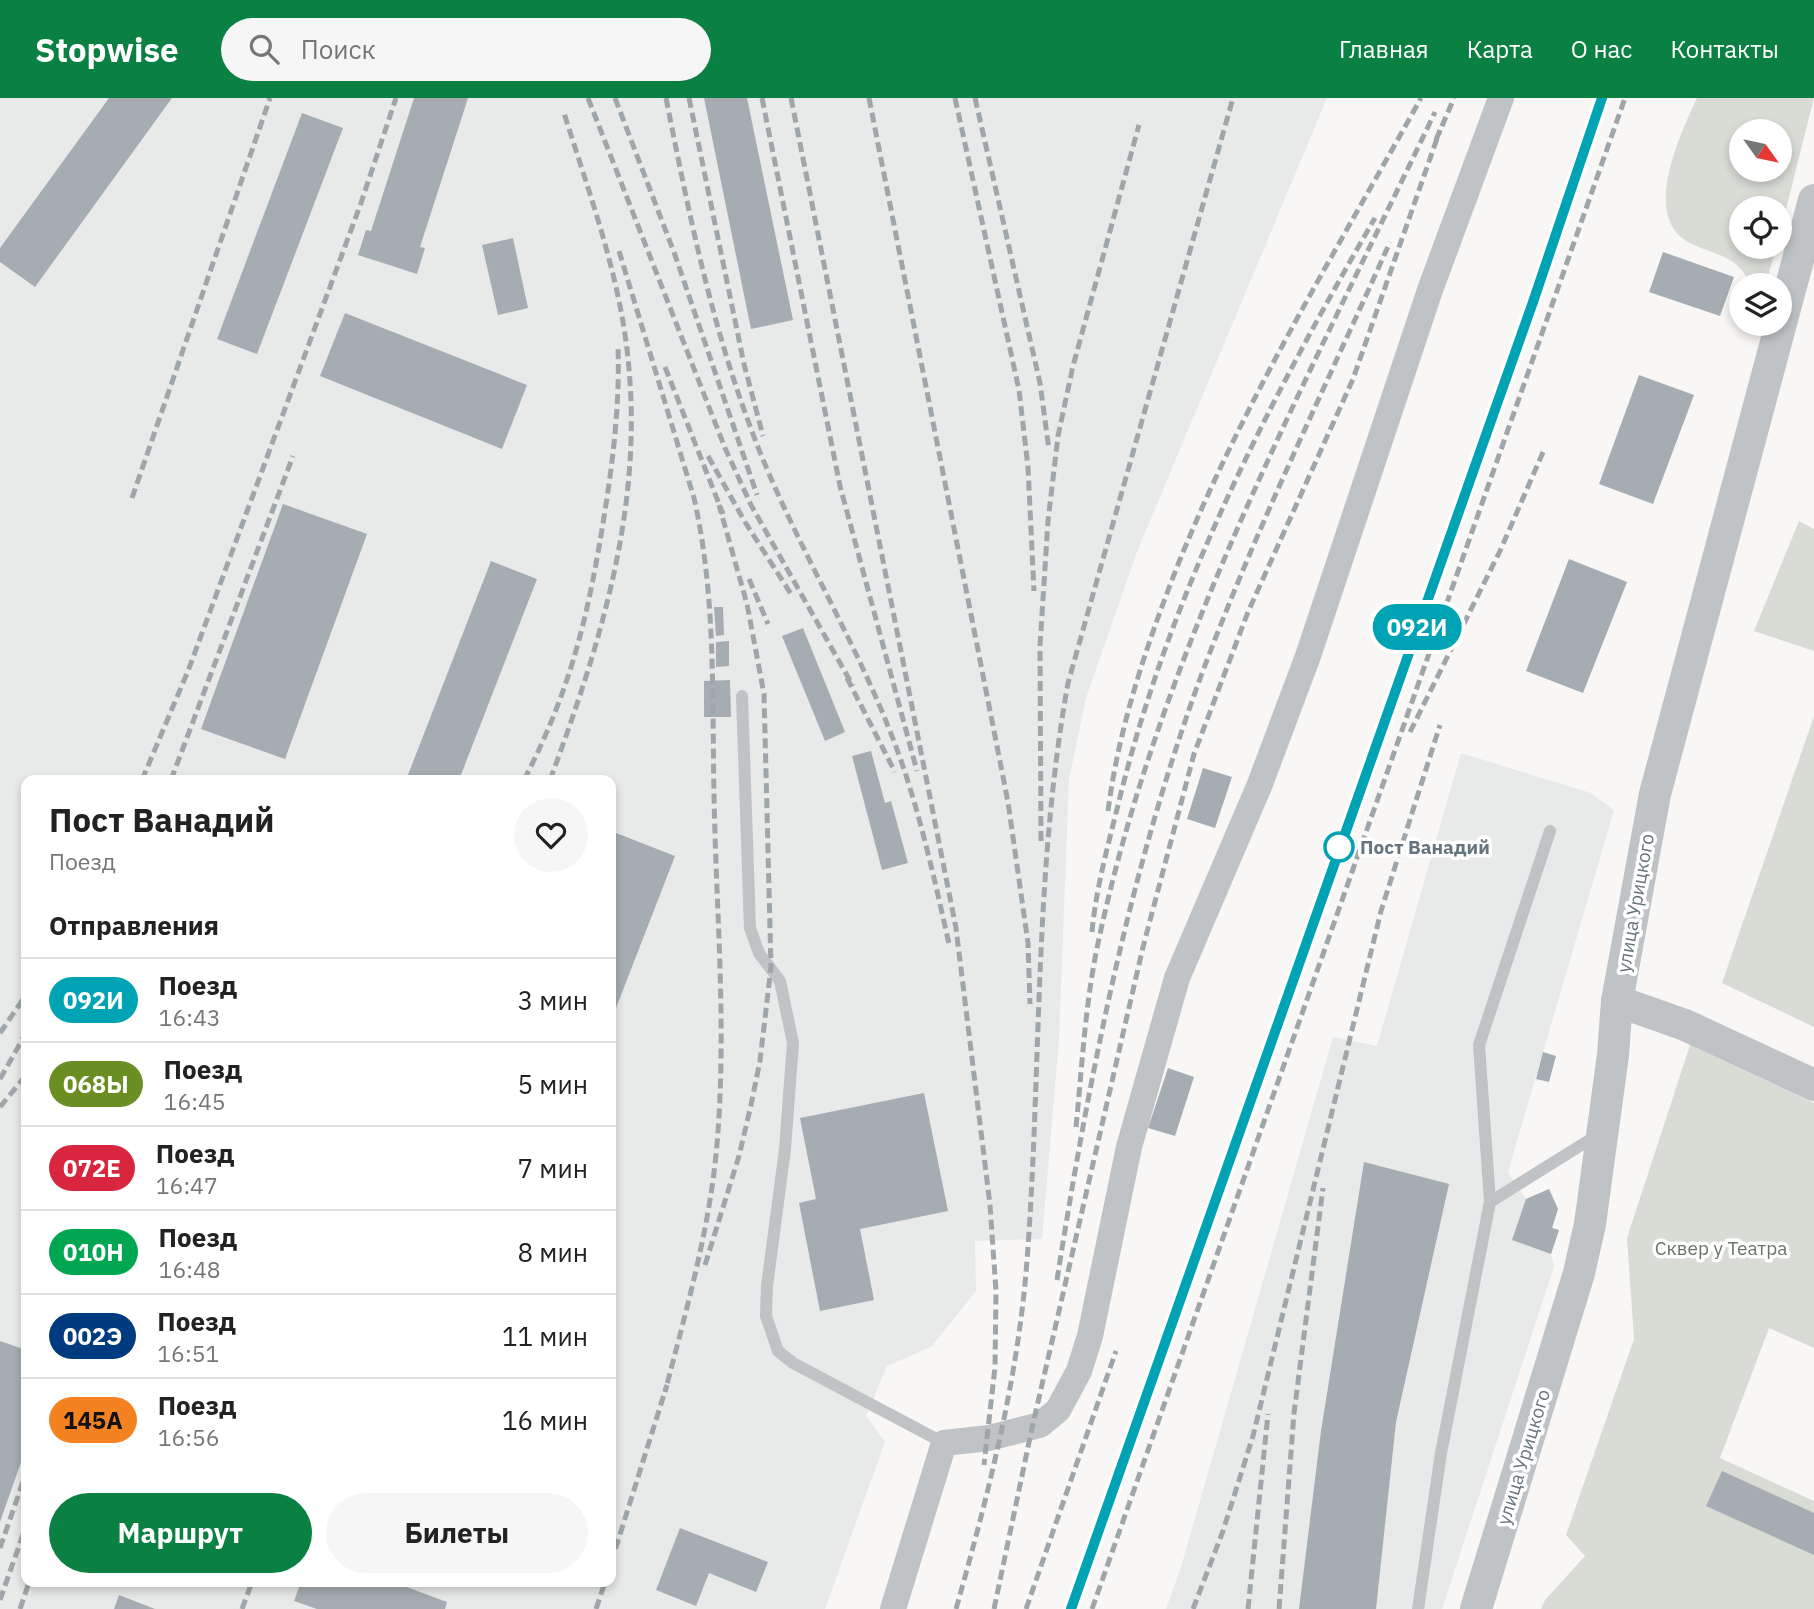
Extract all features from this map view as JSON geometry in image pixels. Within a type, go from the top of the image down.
[{"type":"street","points":[[893,1609],[944,1443],[989,1438],[1040,1425],[1058,1410],[1079,1371],[1090,1336],[1129,1147],[1177,978],[1260,784],[1308,656],[1430,290],[1502,98]]},
{"type":"street","name":"улица Урицкого","points":[[1476,1609],[1579,1273],[1590,1224],[1617,1001],[1655,794],[1814,200]]},
{"type":"street","points":[[1617,1001],[1685,1025],[1814,1085]]},
{"type":"lane","points":[[742,696],[750,928],[759,953],[780,981],[793,1043],[785,1149],[766,1286],[766,1316],[771,1338],[778,1351],[793,1363],[872,1402],[944,1443]]},
{"type":"lane","points":[[1418,1609],[1441,1452],[1490,1202],[1479,1045],[1550,831]]},
{"type":"lane","points":[[1490,1202],[1602,1132]]},
{"type":"shaded area","points":[[0,98],[1327,98],[1137,552],[1086,698],[1069,779],[1059,1040],[1042,1239],[975,1241],[976,1291],[931,1347],[887,1366],[866,1416],[885,1442],[825,1609],[0,1609]]},
{"type":"shaded area","points":[[1461,753],[1591,793],[1614,810],[1508,1172],[1526,1199],[1549,1189],[1558,1209],[1552,1227],[1559,1230],[1551,1254],[1554,1267],[1442,1609],[1166,1609],[1181,1567],[1333,1037],[1377,1046]]},
{"type":"green space","points":[[1697,98],[1814,98],[1789,196],[1729,196],[1729,259],[1773,259],[1769,273],[1744,273],[1733,262],[1692,244],[1676,232],[1668,216],[1666,197],[1668,176]]},
{"type":"green space","points":[[1799,521],[1814,529],[1814,651],[1754,631]]},
{"type":"green space","points":[[1814,716],[1814,1027],[1722,983]]},
{"type":"green space","name":"Сквер у Театра","points":[[1690,1045],[1814,1103],[1814,1348],[1769,1328],[1720,1458],[1814,1501],[1814,1609],[1541,1609],[1545,1600],[1585,1556],[1566,1535],[1634,1339],[1627,1238]]},
{"type":"building","points":[[109,98],[172,98],[35,287],[0,262],[0,248]]},
{"type":"building","points":[[414,98],[468,98],[420,247],[425,248],[417,274],[358,255],[366,230],[371,231]]},
{"type":"building","points":[[704,98],[747,98],[793,320],[751,329]]},
{"type":"building","points":[[302,113],[343,128],[257,354],[217,339]]},
{"type":"building","points":[[513,238],[528,308],[498,315],[482,245]]},
{"type":"building","points":[[1663,252],[1729,275],[1729,291],[1720,316],[1649,292]]},
{"type":"building","points":[[345,313],[527,385],[502,449],[320,376]]},
{"type":"building","points":[[1639,375],[1694,395],[1653,504],[1599,484]]},
{"type":"building","points":[[283,504],[367,534],[285,759],[201,729]]},
{"type":"building","points":[[1569,559],[1627,582],[1583,693],[1526,671]]},
{"type":"building","points":[[491,561],[537,579],[461,775],[408,775]]},
{"type":"building","points":[[714,607],[723,607],[724,635],[716,636]]},
{"type":"building","points":[[803,628],[845,732],[825,741],[782,636]]},
{"type":"building","points":[[729,641],[729,666],[716,667],[716,642]]},
{"type":"building","points":[[730,680],[731,717],[704,717],[704,681]]},
{"type":"building","points":[[871,751],[885,803],[891,801],[908,863],[882,870],[852,756]]},
{"type":"building","points":[[1203,768],[1232,777],[1215,828],[1187,819]]},
{"type":"building","points":[[616,833],[675,856],[616,1008]]},
{"type":"building","points":[[1543,1052],[1556,1056],[1549,1082],[1536,1079]]},
{"type":"building","points":[[1168,1068],[1194,1077],[1175,1136],[1148,1128]]},
{"type":"building","points":[[924,1093],[948,1211],[860,1229],[874,1300],[820,1311],[799,1203],[816,1199],[800,1118]]},
{"type":"building","points":[[1364,1162],[1449,1184],[1396,1422],[1376,1609],[1299,1609],[1321,1431]]},
{"type":"building","points":[[1549,1189],[1558,1209],[1552,1228],[1559,1230],[1551,1254],[1512,1240],[1526,1199]]},
{"type":"building","points":[[0,1341],[21,1348],[21,1462],[0,1522]]},
{"type":"building","points":[[1722,1471],[1814,1513],[1814,1555],[1706,1506]]},
{"type":"building","points":[[680,1528],[768,1562],[756,1592],[709,1573],[696,1606],[656,1590]]},
{"type":"building","points":[[299,1587],[406,1587],[447,1602],[445,1609],[317,1609],[294,1601]]},
{"type":"building","points":[[119,1595],[155,1609],[114,1609]]},
{"type":"railway","points":[[132,498],[270,98]]},
{"type":"railway","points":[[144,775],[188,671],[361,203],[396,98]]},
{"type":"railway","points":[[588,98],[725,448],[751,505],[853,686]]},
{"type":"railway","points":[[615,98],[675,255],[757,495]]},
{"type":"railway","points":[[666,98],[701,264],[736,386],[766,467],[861,664],[895,744],[919,818],[949,944]]},
{"type":"railway","points":[[689,98],[744,364],[763,436]]},
{"type":"railway","points":[[762,98],[840,486],[917,771]]},
{"type":"railway","points":[[791,98],[956,928],[990,1205],[996,1291],[995,1367],[984,1465]]},
{"type":"railway","points":[[869,98],[1008,802],[1028,943],[1030,1004]]},
{"type":"railway","points":[[955,98],[1019,390],[1028,467],[1034,591]]},
{"type":"railway","points":[[975,98],[1040,383],[1049,450]]},
{"type":"railway","points":[[956,1609],[999,1442],[1021,1316],[1031,1199],[1049,829],[1068,683],[1233,98]]},
{"type":"railway","points":[[1108,811],[1126,718],[1144,657],[1203,505],[1292,329],[1421,98]]},
{"type":"railway","points":[[1436,140],[1454,98]]},
{"type":"railway","points":[[1071,1609],[1533,302],[1602,98]]},
{"type":"railway","points":[[1092,1609],[1625,98]]},
{"type":"railway","points":[[1076,1127],[1087,1015],[1097,948],[1124,838],[1158,731],[1197,625],[1241,521],[1435,112]]},
{"type":"railway","points":[[552,775],[585,680],[613,579],[629,475],[631,422],[629,369],[620,304],[604,239],[564,113]]},
{"type":"railway","points":[[1041,841],[1040,646],[1048,521],[1058,436],[1073,366],[1139,125]]},
{"type":"railway","points":[[994,1609],[1032,1428],[1143,947],[1194,754],[1248,612],[1353,379],[1440,130]]},
{"type":"railway","points":[[1092,932],[1103,864],[1120,797],[1141,720],[1166,645],[1195,572],[1261,427],[1375,218]]},
{"type":"railway","points":[[1057,1280],[1083,1127],[1114,974],[1153,824],[1176,749],[1201,676],[1245,566],[1390,242]]},
{"type":"railway","points":[[619,251],[694,498],[706,571],[712,645],[721,1012],[720,1100],[709,1207],[665,1392]]},
{"type":"railway","points":[[526,775],[566,683],[584,620],[613,453],[618,347]]},
{"type":"railway","points":[[665,367],[723,514]]},
{"type":"railway","points":[[1410,732],[1500,551],[1544,450]]},
{"type":"railway","points":[[173,775],[293,456]]},
{"type":"railway","points":[[708,456],[745,522],[791,594]]},
{"type":"railway","points":[[705,1265],[739,1156],[751,1105],[760,1061],[771,967],[764,694],[747,604],[719,505]]},
{"type":"railway","points":[[749,579],[768,624]]},
{"type":"railway","points":[[847,678],[895,772]]},
{"type":"railway","points":[[1193,1609],[1223,1531],[1253,1436],[1381,911],[1440,725]]},
{"type":"railway","points":[[0,1033],[21,1002]]},
{"type":"railway","points":[[0,1079],[21,1042]]},
{"type":"railway","points":[[0,1107],[21,1081]]},
{"type":"railway","points":[[1279,1609],[1294,1413],[1323,1188]]},
{"type":"railway","points":[[1026,1609],[1116,1351]]},
{"type":"railway","points":[[616,1547],[667,1385]]},
{"type":"railway","points":[[1248,1609],[1268,1414]]},
{"type":"railway","points":[[0,1548],[21,1487]]},
{"type":"railway","points":[[0,1600],[21,1540]]},
{"type":"railway","points":[[20,1609],[27,1587]]},
{"type":"railway","points":[[242,1609],[250,1587]]},
{"type":"railway","points":[[596,1609],[603,1587]]},
{"type":"train","name":"092И","points":[[1071,1609],[1533,302],[1602,98]]},
{"type":"place","name":"Пост Ванадий","points":[[1339,847]]}]
